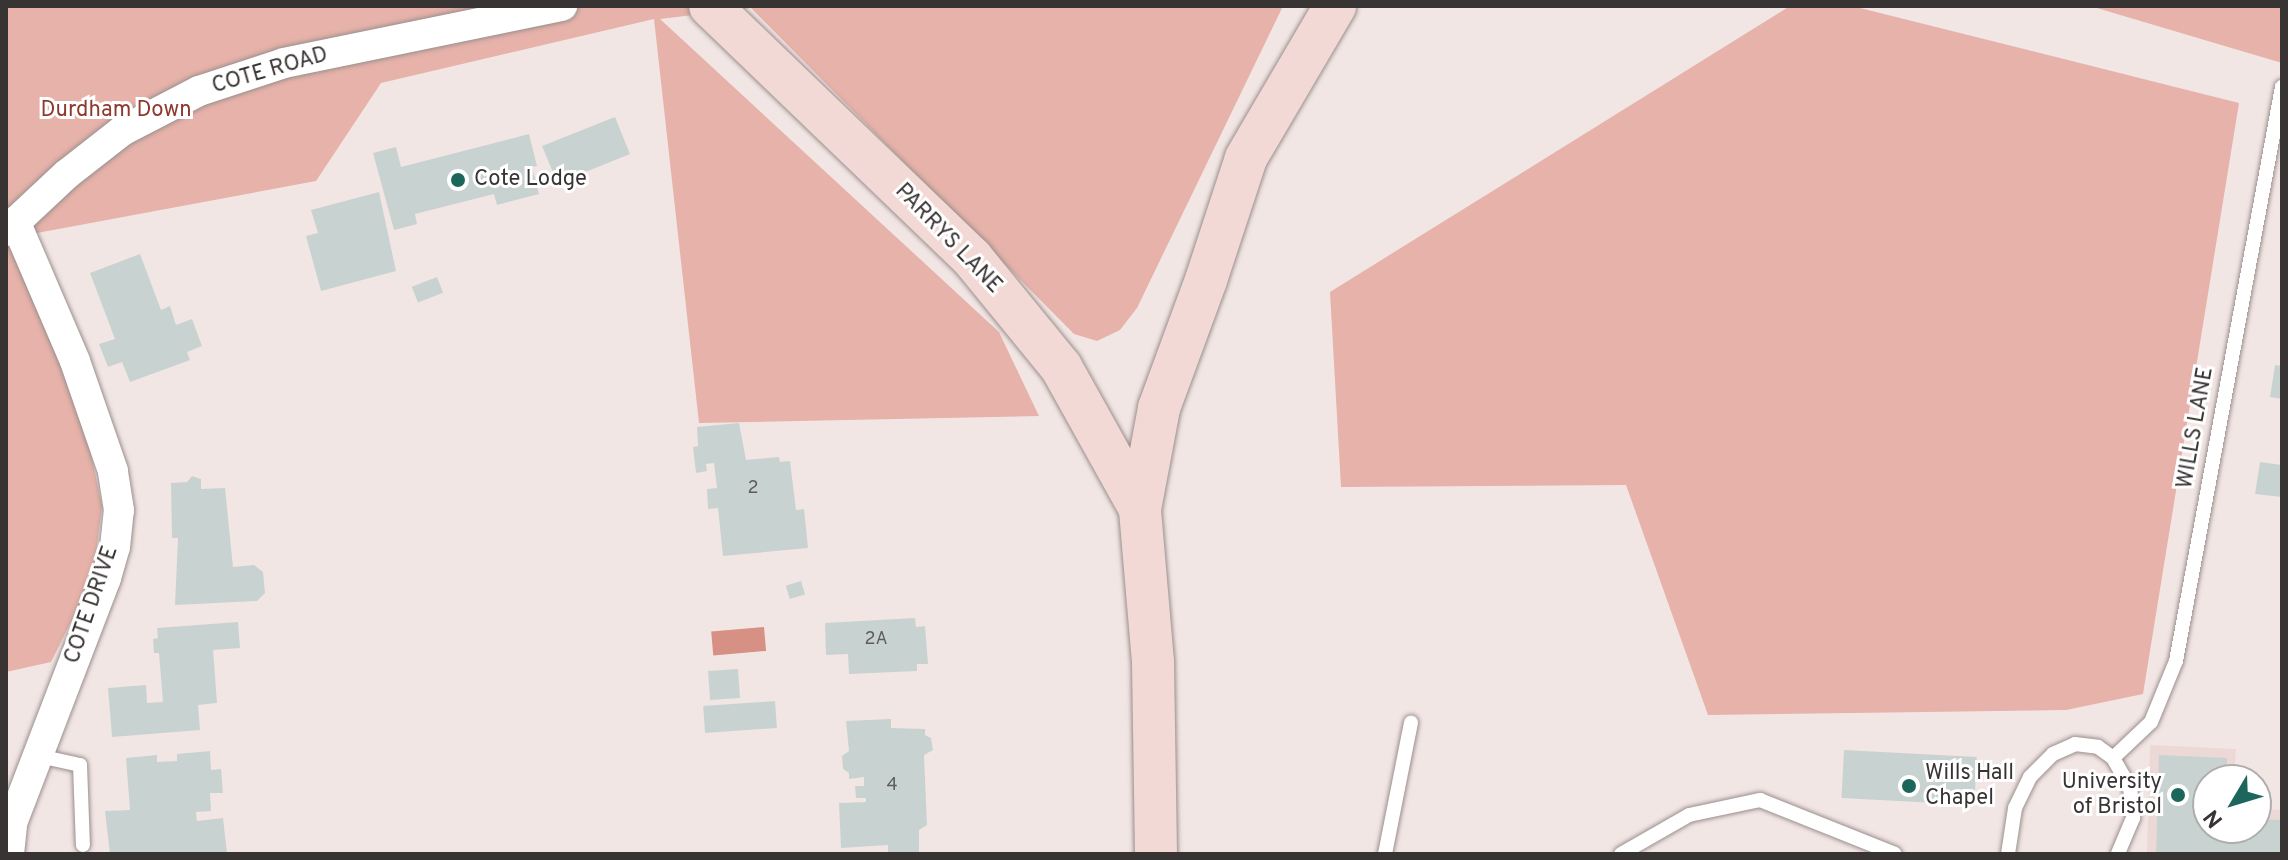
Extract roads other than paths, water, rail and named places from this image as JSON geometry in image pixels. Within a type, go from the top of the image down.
[{"type":"main road","name":"PARRYS LANE","points":[[710,6],[972,258],[1061,367],[1140,509]]},
{"type":"main road","name":"PARRYS LANE","points":[[1156,854],[1153,662],[1140,509],[1159,408],[1246,158],[1335,6]]},
{"type":"street","name":"COTE ROAD","points":[[11,226],[67,174],[122,131],[199,91],[284,63],[562,6]]},
{"type":"street","name":"COTE DRIVE","points":[[9,854],[12,823],[106,578],[115,547],[119,510],[113,471],[75,361],[11,226]]},
{"type":"lane","name":"WILLS LANE","points":[[2113,758],[2151,722],[2176,661],[2282,87]]},
{"type":"lane","points":[[1385,854],[1411,723]]},
{"type":"lane","points":[[2008,854],[2015,808],[2030,777],[2053,754],[2075,744],[2098,747],[2113,758],[2130,787],[2133,818],[2118,854]]},
{"type":"lane","points":[[39,756],[80,765],[83,845]]},
{"type":"lane","points":[[1621,854],[1689,815],[1760,800],[1895,854]]},
{"type":"place","name":"Cote Lodge","points":[[458,180]]},
{"type":"place","name":"Wills Hall Chapel","points":[[1909,786]]},
{"type":"place","name":"University of Bristol","points":[[2178,795]]},
{"type":"park label","name":"Durdham Down","points":[[116,111]]}]
